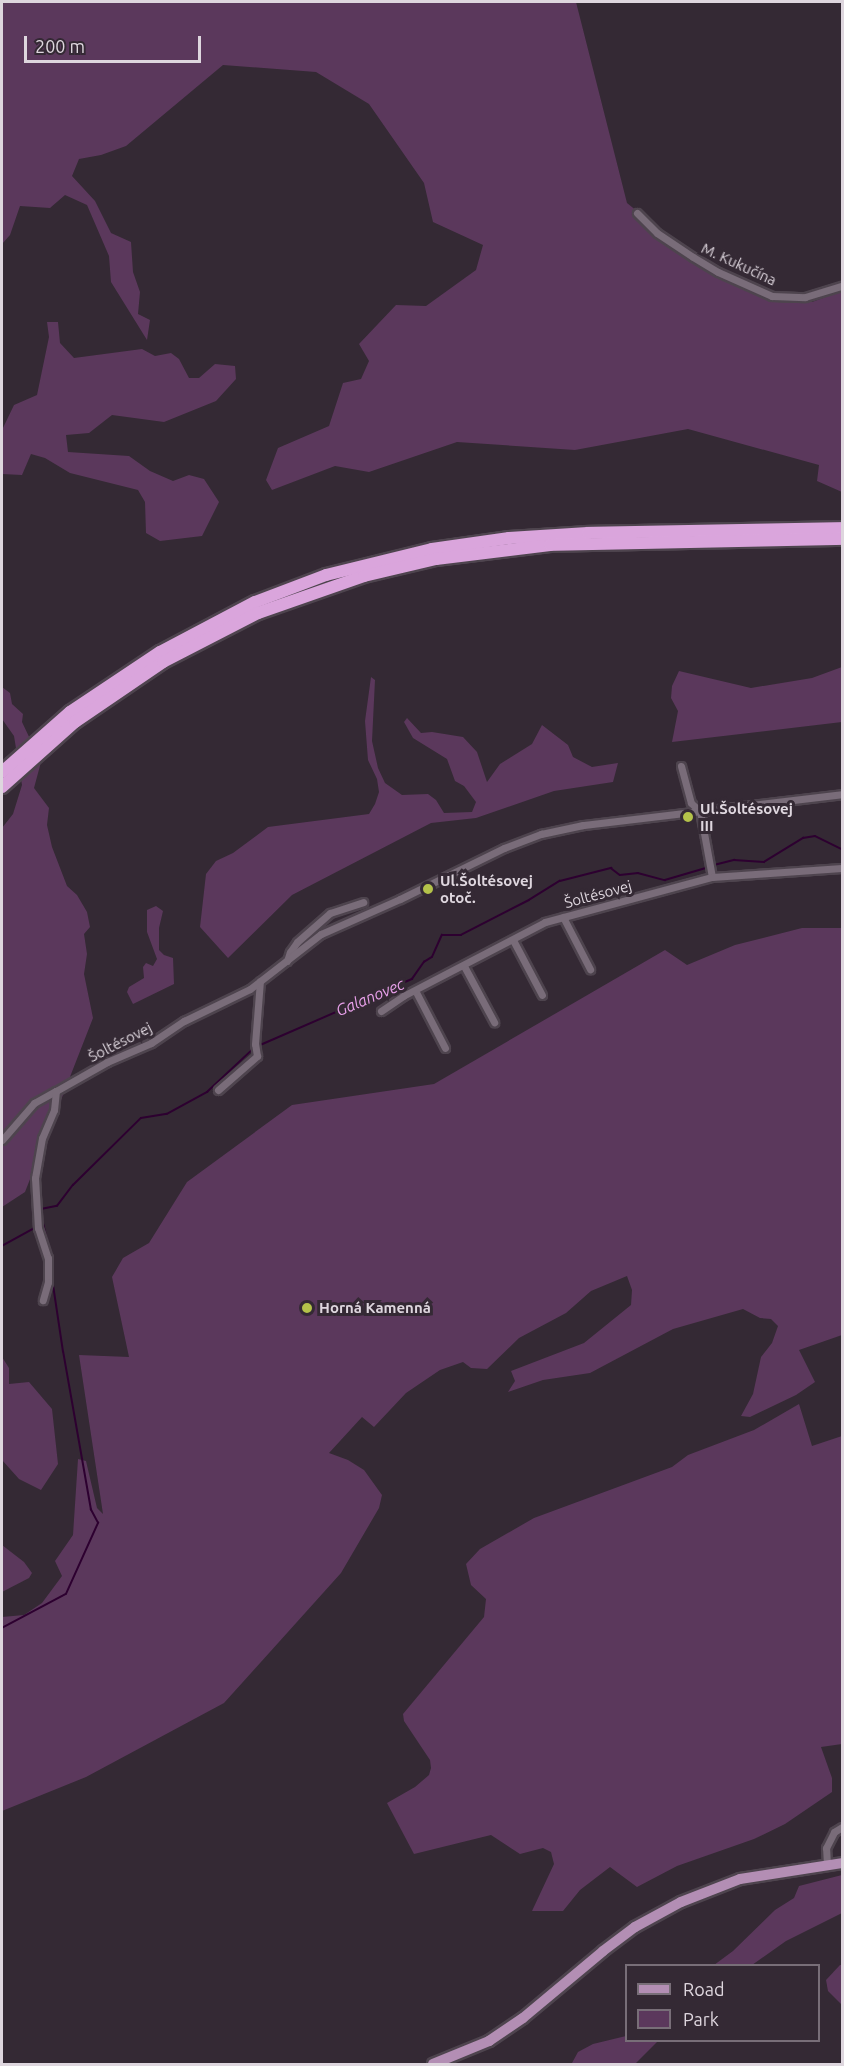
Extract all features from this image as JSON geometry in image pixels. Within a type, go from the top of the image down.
[{"type":"highway","points":[[2,772],[128,671],[218,620],[326,575],[398,556],[471,542],[539,536],[843,528]]},
{"type":"highway","points":[[2,788],[50,735],[190,646],[269,609],[364,576],[436,559],[550,545],[843,539]]},
{"type":"main road","points":[[433,2064],[489,2041],[547,1999],[635,1927],[681,1902],[740,1879],[843,1863]]},
{"type":"street","name":"M. Kukučína","points":[[637,213],[657,233],[693,257],[718,272],[772,296],[805,297],[843,286]]},
{"type":"street","points":[[681,766],[691,802],[700,811],[712,877]]},
{"type":"street","name":"Šoltésovej","points":[[56,1091],[107,1062],[151,1043],[184,1021],[250,989],[321,934],[400,899],[504,848],[541,834],[583,825],[843,794]]},
{"type":"street","name":"Šoltésovej","points":[[381,1011],[545,922],[712,877],[843,868]]},
{"type":"street","name":"Šoltésovej","points":[[287,961],[297,942],[330,913],[363,902]]},
{"type":"street","points":[[563,917],[590,969]]},
{"type":"street","points":[[513,939],[542,995]]},
{"type":"street","points":[[464,966],[494,1022]]},
{"type":"street","points":[[218,1090],[257,1056],[255,1046],[260,981]]},
{"type":"street","points":[[416,992],[445,1048]]},
{"type":"street","points":[[2,1140],[34,1103],[56,1091]]},
{"type":"street","points":[[44,1300],[48,1281],[48,1258],[38,1228],[35,1178],[42,1138],[54,1110],[56,1091]]},
{"type":"street","points":[[827,1865],[826,1848],[834,1832],[843,1827]]},
{"type":"green space","points":[[2,2],[576,2],[627,203],[718,277],[779,302],[812,302],[842,291],[842,492],[817,481],[819,465],[688,429],[575,450],[457,442],[369,472],[335,466],[272,490],[266,480],[278,448],[329,426],[343,383],[361,379],[369,361],[359,344],[396,305],[426,306],[476,270],[483,245],[433,222],[424,183],[369,104],[316,72],[223,65],[126,146],[101,155],[79,159],[72,176],[95,201],[111,233],[131,242],[133,272],[140,292],[138,314],[150,320],[147,340],[111,282],[109,256],[87,205],[65,195],[50,208],[20,206],[10,235],[2,244]]},
{"type":"green space","points":[[47,322],[58,322],[60,343],[74,358],[142,349],[155,356],[171,353],[179,359],[189,378],[199,378],[215,364],[235,366],[236,379],[216,401],[164,422],[112,415],[89,433],[66,435],[68,452],[129,456],[150,471],[173,481],[189,475],[204,479],[219,502],[202,536],[160,541],[146,533],[145,502],[138,490],[70,473],[45,458],[31,454],[22,475],[2,474],[2,430],[14,405],[37,395],[49,337]]},
{"type":"green space","points":[[842,667],[842,722],[672,742],[678,711],[671,698],[672,686],[679,671],[751,688],[812,678]]},
{"type":"green space","points":[[371,677],[375,680],[372,741],[378,768],[385,783],[402,795],[428,794],[436,800],[444,813],[472,812],[476,802],[464,786],[455,781],[447,759],[413,738],[404,722],[407,718],[421,733],[432,732],[463,737],[477,752],[487,782],[500,764],[532,744],[542,725],[568,745],[573,757],[592,767],[618,763],[613,782],[554,791],[476,818],[431,823],[292,895],[228,958],[200,927],[206,874],[216,861],[233,853],[268,827],[369,814],[375,804],[379,792],[377,779],[368,760],[365,721]]},
{"type":"green space","points":[[2,687],[10,693],[12,704],[23,714],[22,722],[41,762],[34,788],[49,808],[47,825],[52,847],[67,886],[77,895],[87,912],[90,927],[84,934],[87,954],[84,974],[93,1018],[25,1192],[2,1207],[2,828],[13,814],[22,785],[14,736],[2,719]]},
{"type":"green space","points":[[156,906],[163,911],[159,928],[159,950],[164,955],[173,958],[174,984],[133,1004],[127,992],[129,987],[144,978],[143,967],[146,963],[153,966],[157,959],[147,932],[147,910]]},
{"type":"green space","points":[[802,928],[842,928],[842,1335],[799,1350],[815,1382],[796,1395],[750,1417],[741,1416],[753,1394],[761,1357],[772,1343],[778,1326],[771,1319],[760,1318],[743,1309],[673,1329],[590,1373],[543,1380],[508,1392],[515,1381],[511,1371],[584,1343],[631,1305],[632,1290],[627,1276],[591,1291],[566,1313],[519,1338],[487,1369],[471,1368],[463,1362],[440,1370],[406,1393],[374,1427],[362,1417],[329,1453],[348,1460],[364,1470],[382,1495],[379,1508],[341,1573],[224,1703],[86,1777],[2,1811],[2,1617],[24,1615],[42,1603],[62,1576],[55,1561],[73,1535],[78,1459],[86,1461],[97,1508],[103,1514],[79,1355],[129,1357],[112,1277],[123,1258],[149,1243],[187,1182],[292,1105],[434,1084],[665,950],[687,965],[735,945]]},
{"type":"green space","points":[[2,1357],[9,1368],[9,1384],[29,1382],[52,1409],[58,1464],[41,1490],[19,1479],[2,1460]]},
{"type":"green space","points":[[799,1404],[812,1446],[842,1436],[842,1744],[821,1747],[832,1778],[832,1792],[785,1824],[754,1839],[677,1866],[637,1887],[610,1867],[580,1890],[563,1911],[532,1911],[554,1864],[551,1852],[543,1848],[520,1854],[491,1835],[414,1854],[387,1803],[415,1787],[429,1775],[431,1768],[430,1760],[404,1721],[403,1714],[484,1617],[486,1599],[471,1585],[466,1564],[480,1549],[534,1518],[672,1467],[688,1455],[754,1430]]},
{"type":"green space","points":[[2,1545],[24,1562],[32,1573],[29,1578],[2,1592]]},
{"type":"green space","points":[[842,1875],[842,1913],[786,1941],[753,1964],[715,1964],[733,1951],[775,1910],[794,1898],[799,1886]]},
{"type":"green space","points":[[842,1965],[842,2005],[828,1991],[826,1980]]},
{"type":"green space","points":[[625,2036],[625,2042],[657,2042],[635,2064],[561,2064],[572,2063],[578,2052],[593,2044]]},
{"type":"waterway","name":"Galanovec","points":[[714,865],[734,860],[764,862],[803,838],[815,836],[842,849]]},
{"type":"waterway","name":"Galanovec","points":[[258,1046],[412,979],[424,962],[432,957],[442,935],[461,935],[529,900],[560,881],[611,868],[620,875],[638,873],[665,880],[706,868]]},
{"type":"waterway","name":"Galanovec","points":[[41,1209],[57,1206],[73,1185],[141,1118],[167,1114],[207,1092],[254,1048]]},
{"type":"waterway","points":[[41,1213],[51,1255]]},
{"type":"waterway","name":"Galanovec","points":[[2,1246],[35,1228]]},
{"type":"waterway","points":[[2,1628],[66,1594],[98,1523],[91,1510],[51,1272]]},
{"type":"place","name":"Ul.Šoltésovej III","points":[[688,817]]},
{"type":"place","name":"Ul.Šoltésovej otoč.","points":[[428,889]]},
{"type":"place","name":"Horná Kamenná","points":[[307,1308]]}]
